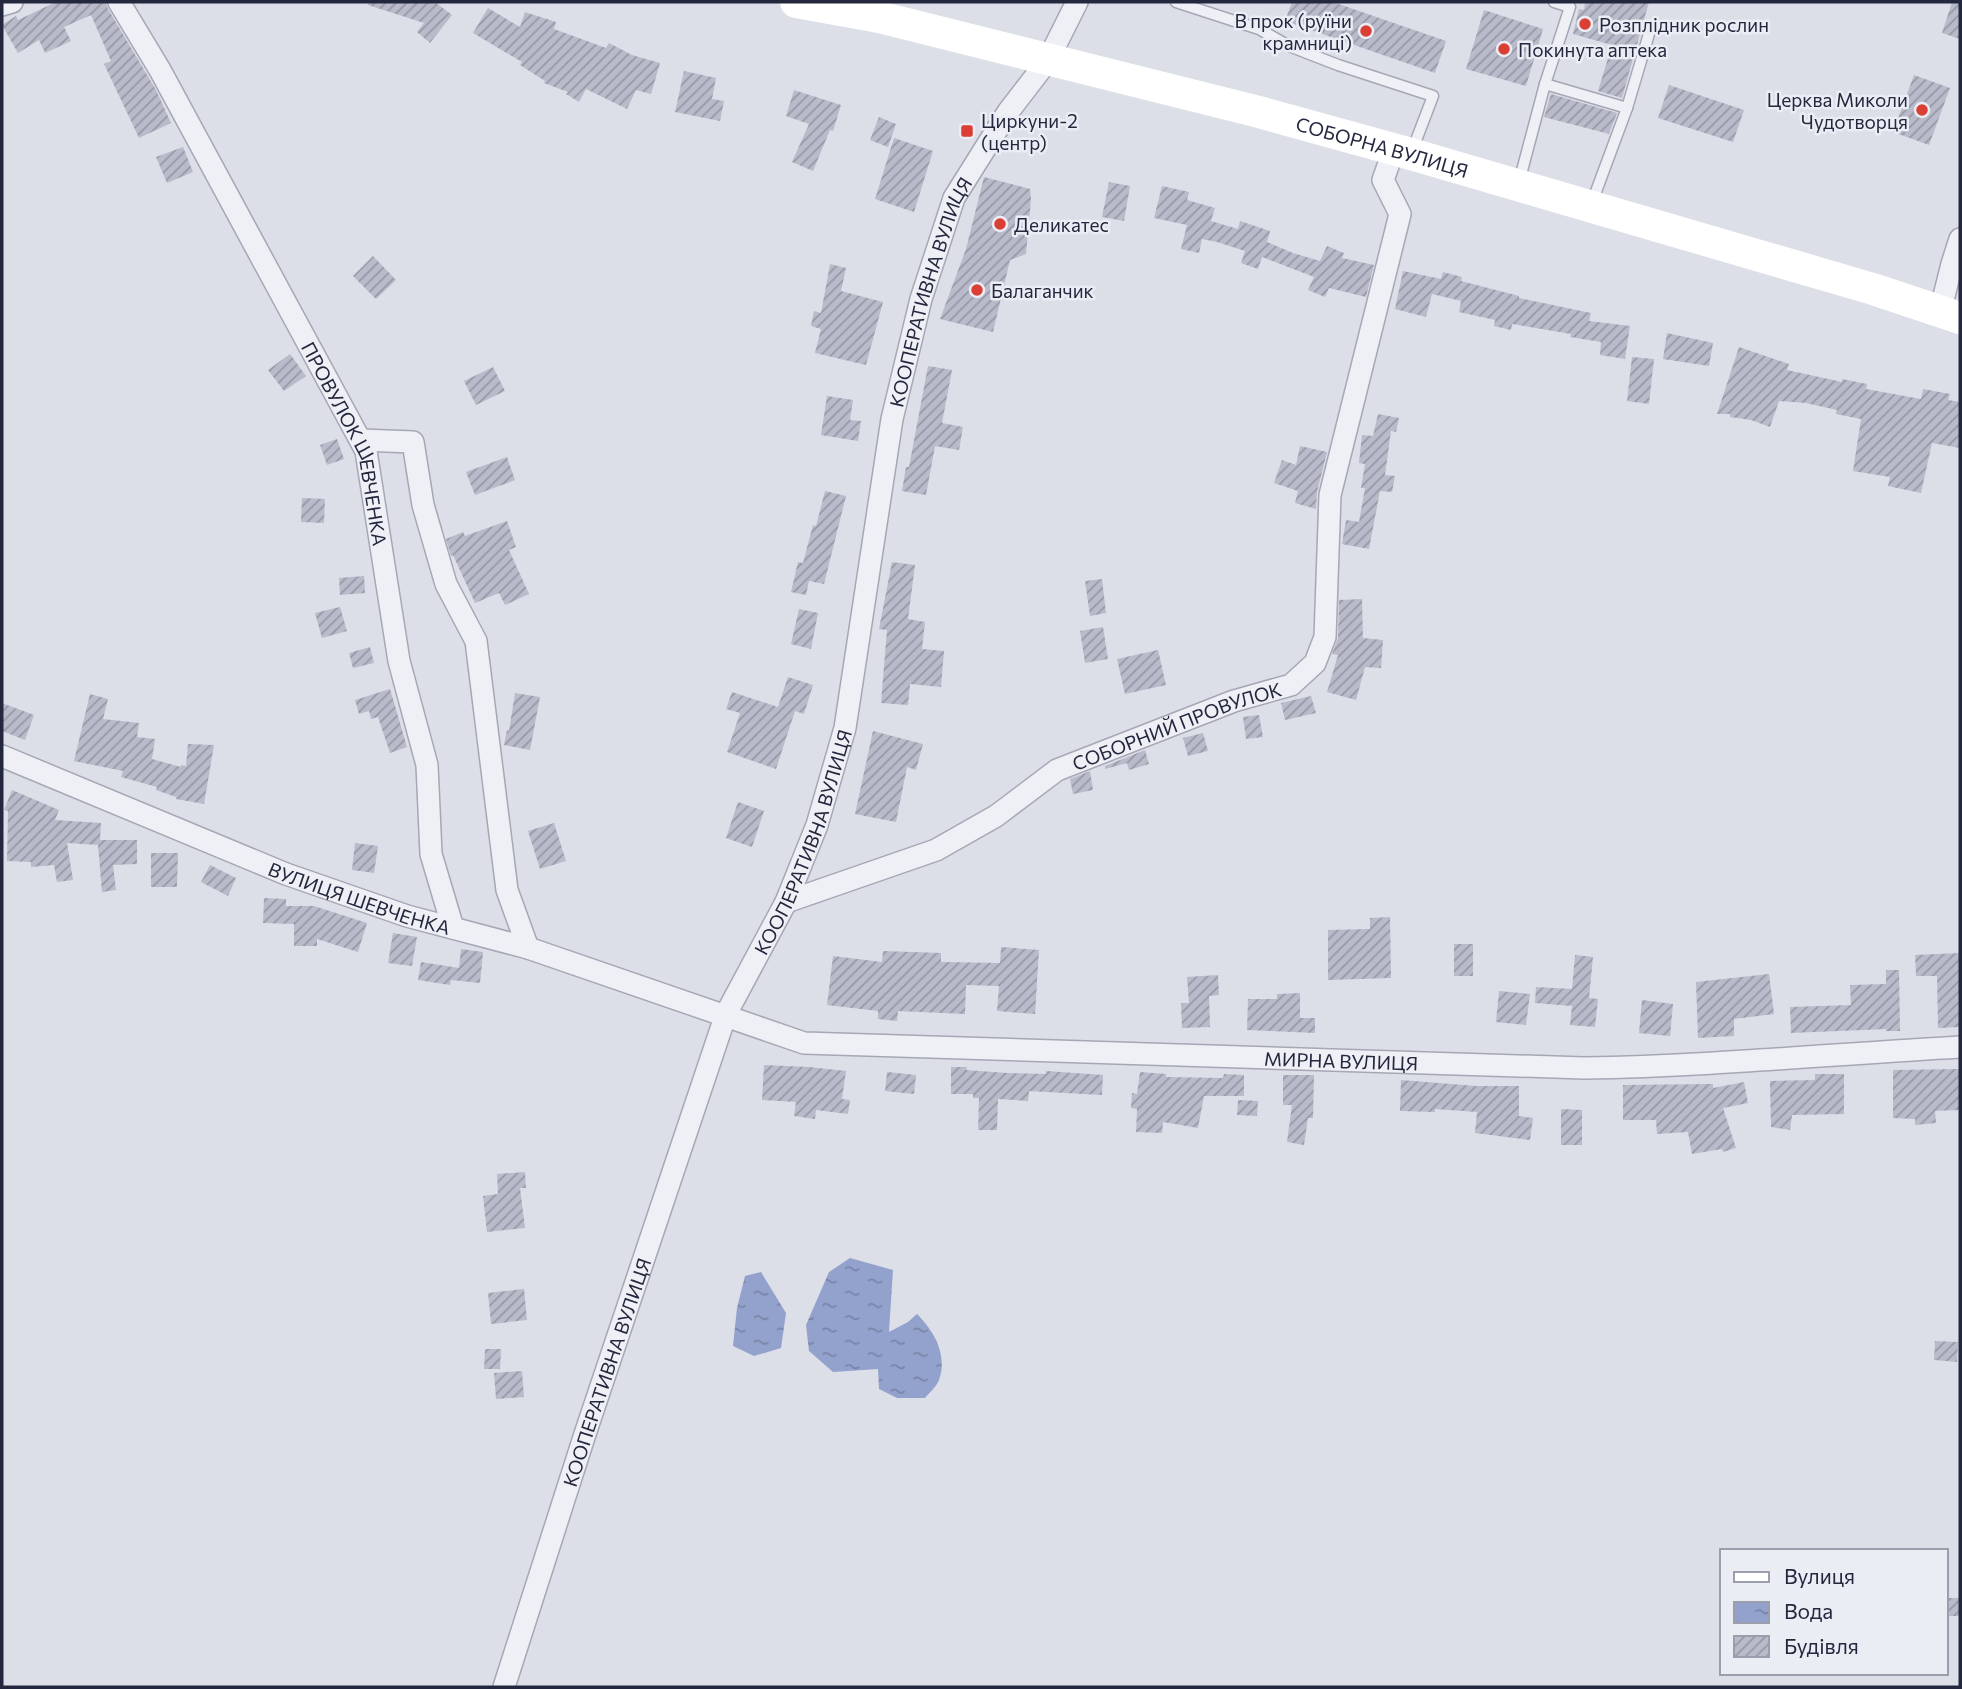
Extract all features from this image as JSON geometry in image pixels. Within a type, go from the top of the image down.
[{"type":"street","points":[[2,5],[12,2]]},
{"type":"street","name":"ПРОВУЛОК ШЕВЧЕНКА","points":[[119,2],[160,70],[366,451],[400,661],[428,765],[431,854],[453,928]]},
{"type":"street","name":"СОБОРНА ВУЛИЦЯ","points":[[796,2],[879,17],[1403,151],[1518,187],[1873,289],[1950,315]]},
{"type":"street","name":"КООПЕРАТИВНА ВУЛИЦЯ","points":[[504,1687],[585,1434],[726,1014],[786,902],[817,825],[845,729],[892,419],[921,299],[954,198],[1008,112],[1048,60],[1077,2]]},
{"type":"street","name":"СОБОРНИЙ ПРОВУЛОК","points":[[786,902],[936,850],[996,816],[1057,770],[1234,701],[1291,685],[1315,663],[1325,637],[1330,495],[1400,214],[1383,180],[1403,151]]},
{"type":"street","points":[[1950,315],[1952,264],[1960,239]]},
{"type":"street","points":[[361,440],[413,442],[423,505],[446,584],[476,641],[507,890],[528,948]]},
{"type":"street","name":"ВУЛИЦЯ ШЕВЧЕНКА","points":[[2,756],[286,874],[407,916],[528,948],[726,1014]]},
{"type":"street","name":"МИРНА ВУЛИЦЯ","points":[[726,1014],[804,1042],[1584,1068],[1669,1066],[1960,1047]]},
{"type":"lane","points":[[1176,2],[1259,29],[1301,51],[1433,96],[1403,151]]},
{"type":"lane","points":[[1518,187],[1545,84],[1570,7],[1554,2]]},
{"type":"lane","points":[[1590,208],[1627,108],[1651,27]]},
{"type":"lane","points":[[1545,84],[1627,108]]},
{"type":"water","points":[[850,1258],[893,1270],[889,1332],[917,1314],[934,1336],[942,1362],[941,1371],[938,1382],[925,1398],[897,1398],[879,1389],[878,1369],[833,1372],[809,1351],[806,1325],[829,1272]]},
{"type":"water","points":[[761,1272],[786,1313],[781,1348],[754,1356],[733,1346],[737,1308],[745,1276]]},
{"type":"building","points":[[56,2],[106,2],[156,90],[171,123],[139,138],[104,64],[111,61],[91,15],[64,27],[71,41],[45,53],[39,40],[18,53],[2,25],[16,16],[18,20]]},
{"type":"building","points":[[368,2],[435,2],[452,15],[430,43],[417,32],[424,23],[368,5]]},
{"type":"building","name":"В прок (руїни крамниці)","points":[[1292,2],[1333,2],[1446,41],[1435,73],[1285,21]]},
{"type":"building","points":[[1585,2],[1649,2],[1622,98],[1598,91],[1612,45],[1573,34],[1579,9],[1584,10]]},
{"type":"building","points":[[1952,2],[1960,2],[1960,39],[1942,33]]},
{"type":"building","points":[[488,8],[520,27],[525,12],[556,22],[554,29],[606,48],[609,43],[632,55],[660,63],[651,94],[636,90],[627,109],[586,89],[579,102],[566,94],[568,92],[544,83],[545,81],[520,65],[522,62],[473,33]]},
{"type":"building","name":"Покинута аптека","points":[[1484,10],[1543,29],[1526,86],[1466,69]]},
{"type":"building","points":[[684,71],[716,78],[712,99],[724,101],[720,121],[675,112]]},
{"type":"building","name":"Церква Миколи Чудотворця","points":[[1914,75],[1950,88],[1929,145],[1893,132]]},
{"type":"building","points":[[1669,85],[1744,110],[1733,142],[1658,118]]},
{"type":"building","points":[[794,90],[841,105],[833,131],[830,130],[813,171],[792,162],[809,124],[786,116]]},
{"type":"building","points":[[1551,94],[1617,113],[1609,134],[1544,117]]},
{"type":"building","points":[[879,117],[896,124],[888,147],[870,140]]},
{"type":"building","points":[[894,138],[933,151],[914,212],[875,199]]},
{"type":"building","points":[[183,147],[193,172],[167,183],[156,157]]},
{"type":"building","points":[[984,177],[1030,189],[1031,199],[1026,254],[1010,260],[993,332],[940,319],[966,249]]},
{"type":"building","points":[[1109,182],[1130,186],[1124,221],[1102,217]]},
{"type":"building","points":[[1162,186],[1189,192],[1187,200],[1215,208],[1211,221],[1238,229],[1240,221],[1270,231],[1267,242],[1293,253],[1320,261],[1327,246],[1344,253],[1342,258],[1374,265],[1366,297],[1329,288],[1325,297],[1308,290],[1314,277],[1262,257],[1258,269],[1241,263],[1245,251],[1217,242],[1202,239],[1199,253],[1181,249],[1187,225],[1154,218]]},
{"type":"building","points":[[373,256],[396,280],[376,299],[353,276]]},
{"type":"building","points":[[830,264],[846,268],[841,291],[883,302],[866,365],[815,353],[821,329],[811,326],[814,311],[821,313]]},
{"type":"building","points":[[1403,271],[1441,279],[1443,272],[1462,277],[1461,281],[1519,298],[1591,313],[1589,321],[1630,326],[1625,359],[1600,355],[1601,342],[1570,337],[1571,334],[1512,324],[1511,330],[1494,326],[1495,320],[1459,312],[1461,301],[1432,294],[1426,317],[1395,309]]},
{"type":"building","points":[[1667,333],[1713,343],[1709,366],[1663,359]]},
{"type":"building","points":[[1739,347],[1789,364],[1787,370],[1842,382],[1842,379],[1867,384],[1866,389],[1921,399],[1923,389],[1950,394],[1948,400],[1960,402],[1960,448],[1932,443],[1921,493],[1888,486],[1890,477],[1853,471],[1861,419],[1836,414],[1837,410],[1806,403],[1779,401],[1770,427],[1751,420],[1730,417],[1730,414],[1717,414]]},
{"type":"building","points":[[290,354],[306,376],[284,391],[268,370]]},
{"type":"building","points":[[1632,357],[1654,359],[1649,404],[1627,401]]},
{"type":"building","points":[[928,366],[952,370],[942,423],[963,427],[959,450],[935,446],[926,495],[902,491]]},
{"type":"building","points":[[493,367],[505,391],[476,405],[464,381]]},
{"type":"building","points":[[827,396],[853,400],[850,420],[861,421],[858,441],[821,435]]},
{"type":"building","points":[[1378,414],[1399,418],[1396,432],[1391,431],[1385,475],[1395,476],[1392,492],[1380,491],[1369,549],[1342,544],[1346,520],[1359,522],[1365,488],[1361,488],[1365,464],[1359,463],[1362,435],[1373,436]]},
{"type":"building","points":[[337,439],[344,459],[327,465],[320,445]]},
{"type":"building","points":[[1300,446],[1327,452],[1317,492],[1316,509],[1295,503],[1298,491],[1274,483],[1282,460],[1296,465]]},
{"type":"building","points":[[507,457],[515,480],[475,495],[466,472]]},
{"type":"building","points":[[825,491],[846,496],[824,584],[809,581],[806,595],[791,592],[798,562],[803,563]]},
{"type":"building","points":[[302,498],[325,499],[324,523],[301,522]]},
{"type":"building","points":[[507,521],[516,547],[509,550],[529,594],[505,605],[499,593],[475,603],[453,555],[451,556],[446,539],[463,532],[465,536]]},
{"type":"building","points":[[892,562],[915,565],[908,619],[925,622],[922,649],[944,651],[941,687],[910,684],[908,705],[881,703],[887,630],[879,629]]},
{"type":"building","points":[[364,576],[365,593],[340,595],[339,578]]},
{"type":"building","points":[[1102,579],[1106,613],[1090,616],[1085,581]]},
{"type":"building","points":[[1362,599],[1363,638],[1383,640],[1381,668],[1365,667],[1356,700],[1327,692],[1338,655],[1332,654],[1338,638],[1339,600]]},
{"type":"building","points":[[340,607],[347,631],[322,638],[315,613]]},
{"type":"building","points":[[799,609],[818,613],[811,649],[791,644]]},
{"type":"building","points":[[1103,627],[1108,659],[1085,663],[1080,631]]},
{"type":"building","points":[[370,647],[374,663],[353,668],[349,653]]},
{"type":"building","points":[[1158,650],[1166,685],[1125,694],[1117,659]]},
{"type":"building","points":[[788,677],[813,685],[804,714],[795,711],[776,769],[727,752],[740,713],[726,709],[732,692],[778,707]]},
{"type":"building","points":[[390,689],[407,747],[390,753],[378,717],[371,719],[369,711],[359,714],[355,700]]},
{"type":"building","points":[[515,693],[540,697],[530,750],[504,745]]},
{"type":"building","points":[[90,694],[108,699],[103,719],[139,723],[137,737],[155,739],[152,759],[186,766],[188,744],[214,745],[204,804],[176,799],[156,790],[157,787],[121,777],[123,771],[74,761]]},
{"type":"building","points":[[1311,696],[1316,713],[1285,720],[1281,703]]},
{"type":"building","points":[[2,703],[34,715],[25,740],[2,731]]},
{"type":"building","points":[[1259,715],[1263,737],[1246,739],[1243,717]]},
{"type":"building","points":[[873,731],[923,744],[916,770],[907,767],[896,822],[855,814]]},
{"type":"building","points":[[1203,733],[1208,751],[1188,756],[1183,738]]},
{"type":"building","points":[[1145,750],[1149,764],[1129,770],[1127,763],[1105,769],[1105,766]]},
{"type":"building","points":[[1090,771],[1093,790],[1073,794],[1070,779]]},
{"type":"building","points":[[12,790],[59,810],[55,820],[101,823],[100,840],[137,840],[137,864],[113,865],[116,890],[102,892],[98,845],[67,843],[73,880],[57,882],[54,865],[31,867],[31,862],[7,861],[8,811],[4,810]]},
{"type":"building","points":[[738,802],[764,811],[752,847],[726,838]]},
{"type":"building","points":[[554,823],[566,861],[540,869],[528,831]]},
{"type":"building","points":[[355,843],[378,846],[374,873],[352,870]]},
{"type":"building","points":[[151,853],[178,853],[177,887],[151,887]]},
{"type":"building","points":[[210,865],[236,878],[228,896],[201,882]]},
{"type":"building","points":[[264,898],[286,899],[286,906],[314,906],[367,923],[358,952],[317,939],[317,946],[294,946],[294,924],[263,923]]},
{"type":"building","points":[[1390,917],[1391,978],[1328,980],[1328,930],[1370,929],[1370,918]]},
{"type":"building","points":[[393,933],[417,937],[412,966],[388,963]]},
{"type":"building","points":[[1454,944],[1473,944],[1473,976],[1454,976]]},
{"type":"building","points":[[1001,947],[1039,950],[1035,1014],[997,1011],[999,986],[966,985],[965,1014],[898,1011],[897,1021],[878,1019],[878,1011],[827,1005],[833,956],[882,962],[883,951],[941,953],[941,962],[1000,963]]},
{"type":"building","points":[[461,949],[483,952],[480,983],[451,980],[450,985],[418,980],[421,962],[459,968]]},
{"type":"building","points":[[1960,953],[1960,1027],[1938,1028],[1937,976],[1916,976],[1915,955]]},
{"type":"building","points":[[1575,955],[1593,957],[1589,998],[1598,999],[1595,1027],[1570,1025],[1572,1006],[1535,1003],[1536,987],[1572,989]]},
{"type":"building","points":[[1886,970],[1899,970],[1900,1031],[1886,1029],[1791,1033],[1790,1007],[1851,1005],[1850,985],[1886,984]]},
{"type":"building","points":[[1769,974],[1774,1014],[1734,1019],[1734,1036],[1698,1038],[1696,982]]},
{"type":"building","points":[[1218,975],[1219,995],[1209,996],[1210,1027],[1182,1028],[1181,1003],[1189,1003],[1187,977]]},
{"type":"building","points":[[1499,991],[1530,994],[1526,1025],[1496,1022]]},
{"type":"building","points":[[1300,993],[1300,1018],[1315,1018],[1315,1033],[1247,1030],[1248,999],[1277,999],[1277,994]]},
{"type":"building","points":[[1642,1000],[1673,1004],[1670,1036],[1639,1033]]},
{"type":"building","points":[[764,1065],[846,1071],[842,1099],[850,1100],[848,1114],[816,1110],[815,1119],[794,1116],[796,1102],[762,1100]]},
{"type":"building","points":[[951,1067],[1007,1073],[1046,1074],[1046,1071],[1103,1075],[1102,1095],[1029,1091],[1028,1101],[998,1099],[997,1130],[978,1130],[979,1098],[973,1098],[973,1094],[951,1094]]},
{"type":"building","points":[[1960,1069],[1960,1110],[1935,1111],[1936,1123],[1915,1125],[1915,1119],[1893,1118],[1893,1070]]},
{"type":"building","points":[[887,1072],[916,1075],[914,1094],[885,1091]]},
{"type":"building","points":[[1140,1072],[1166,1074],[1166,1077],[1223,1078],[1224,1074],[1244,1075],[1244,1096],[1204,1096],[1198,1128],[1163,1122],[1162,1133],[1136,1132],[1137,1109],[1131,1108],[1132,1093],[1137,1094]]},
{"type":"building","points":[[1815,1074],[1844,1074],[1844,1114],[1792,1115],[1790,1130],[1771,1127],[1770,1081],[1815,1080]]},
{"type":"building","points":[[1283,1075],[1314,1075],[1313,1118],[1308,1118],[1304,1145],[1287,1142],[1292,1105],[1283,1105]]},
{"type":"building","points":[[1401,1080],[1476,1086],[1519,1086],[1519,1116],[1533,1118],[1530,1140],[1475,1133],[1477,1112],[1435,1109],[1435,1112],[1400,1111]]},
{"type":"building","points":[[1744,1082],[1748,1103],[1723,1108],[1736,1148],[1723,1152],[1722,1149],[1692,1154],[1688,1132],[1657,1134],[1656,1120],[1623,1120],[1623,1085],[1713,1084],[1713,1088]]},
{"type":"building","points":[[1238,1100],[1258,1101],[1257,1116],[1237,1115]]},
{"type":"building","points":[[1561,1109],[1582,1110],[1582,1145],[1561,1145]]},
{"type":"building","points":[[525,1172],[526,1188],[520,1188],[525,1228],[487,1232],[483,1196],[498,1194],[497,1174]]},
{"type":"building","points":[[524,1289],[527,1320],[491,1324],[488,1293]]},
{"type":"building","points":[[1935,1341],[1958,1342],[1957,1362],[1934,1360]]},
{"type":"building","points":[[485,1349],[501,1349],[500,1369],[484,1369]]},
{"type":"building","points":[[522,1371],[524,1397],[496,1399],[494,1373]]},
{"type":"building","points":[[1948,1598],[1960,1598],[1960,1616],[1948,1616]]},
{"type":"place","name":"Розплідник рослин","points":[[1585,24]]},
{"type":"place","name":"В прок (руїни крамниці)","points":[[1366,31]]},
{"type":"place","name":"Покинута аптека","points":[[1504,49]]},
{"type":"place","name":"Церква Миколи Чудотворця","points":[[1922,110]]},
{"type":"place","name":"Циркуни-2 (центр)","points":[[967,131]]},
{"type":"place","name":"Деликатес","points":[[1000,224]]},
{"type":"place","name":"Балаганчик","points":[[977,290]]}]
